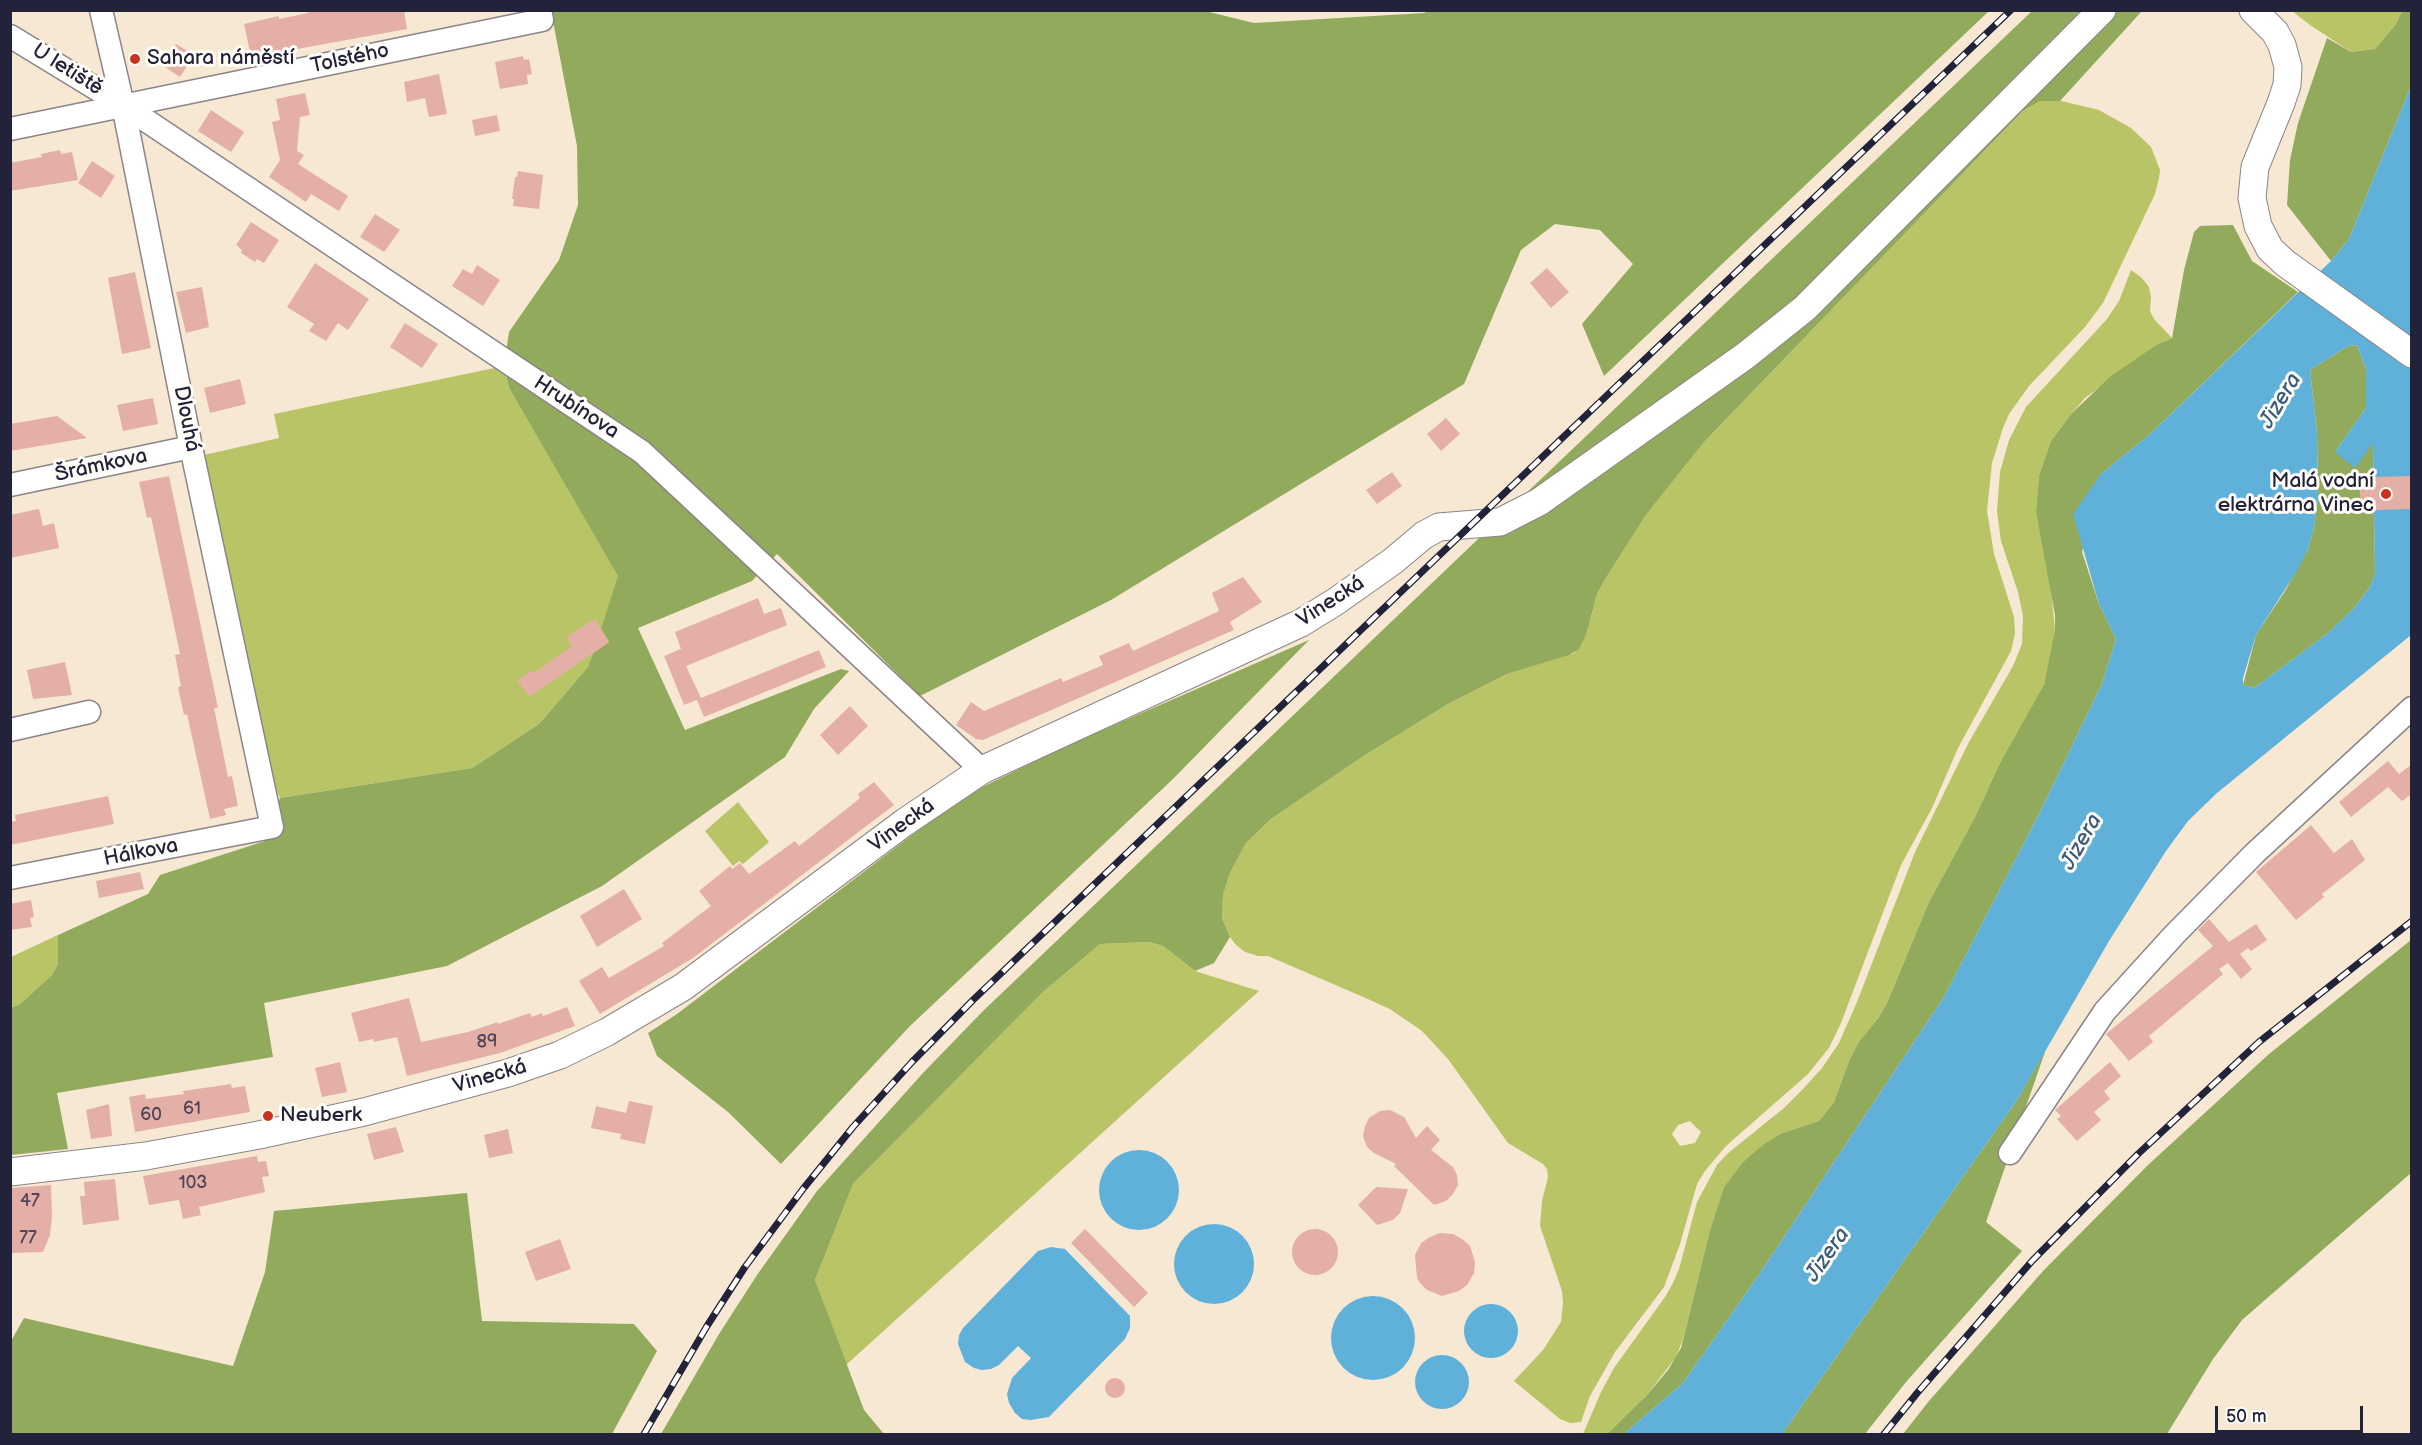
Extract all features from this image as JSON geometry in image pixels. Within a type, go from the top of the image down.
[{"type":"street","name":"Dlouhá","points":[[101,10],[123,105],[191,447],[272,827]]},
{"type":"street","name":"Vinecká","points":[[10,1172],[146,1156],[259,1135],[397,1103],[508,1073],[560,1055],[608,1032],[683,987],[905,822],[982,770],[1301,623],[1335,602],[1393,561],[1424,535],[1439,527],[1500,522],[1539,502],[1745,356],[1805,308],[2102,10]]},
{"type":"street","points":[[2253,10],[2275,32],[2282,45],[2288,67],[2284,94],[2255,166],[2252,198],[2258,226],[2270,249],[2277,256],[2412,354]]},
{"type":"street","name":"Tolstého","points":[[10,129],[541,15]]},
{"type":"street","name":"U letiště","points":[[10,36],[123,105]]},
{"type":"street","name":"Hrubínova","points":[[123,105],[642,452],[982,770]]},
{"type":"street","name":"Šrámkova","points":[[10,485],[191,447]]},
{"type":"street","points":[[2010,1153],[2105,1011],[2175,934],[2255,853],[2412,708]]},
{"type":"street","points":[[10,730],[88,712]]},
{"type":"street","name":"Hálkova","points":[[10,878],[272,827]]},
{"type":"green space","points":[[1201,10],[1254,23],[1424,13],[1431,10],[1989,11],[1604,376],[1582,324],[1633,264],[1600,230],[1555,224],[1521,250],[1464,384],[1111,600],[920,696],[777,554],[752,581],[638,628],[685,730],[841,669],[849,671],[814,709],[785,757],[602,886],[447,966],[264,1003],[273,1057],[57,1093],[68,1149],[11,1155],[11,1008],[20,1004],[52,975],[58,964],[58,935],[148,894],[160,875],[265,841],[280,798],[472,768],[539,724],[588,667],[593,653],[609,642],[601,629],[618,576],[509,388],[504,366],[509,332],[559,260],[578,205],[577,146],[551,11]]},
{"type":"green space","points":[[2032,11],[2142,11],[2060,101],[2040,101],[2023,111],[1705,441],[1646,515],[1604,581],[1597,594],[1587,632],[1579,649],[1569,655],[1507,674],[1448,704],[1362,757],[1271,819],[1246,843],[1230,873],[1223,895],[1222,918],[1230,937],[1214,963],[1195,971],[1163,946],[1149,942],[1100,944],[1043,992],[853,1184],[815,1280],[864,1410],[884,1434],[661,1434],[719,1334],[757,1275],[817,1191],[923,1073],[983,1011]]},
{"type":"green space","points":[[2292,11],[2402,11],[2396,24],[2375,49],[2351,52]]},
{"type":"green space","points":[[2402,11],[2411,11],[2411,86],[2349,239],[2331,261],[2287,205],[2290,160],[2298,123],[2327,38],[2351,52],[2375,49],[2396,24]]},
{"type":"green space","points":[[2053,99],[2099,110],[2131,128],[2151,147],[2160,170],[2155,194],[2103,303],[2085,327],[2029,386],[2009,414],[1992,463],[1987,511],[1994,554],[2014,617],[2015,633],[2011,651],[1958,748],[1932,808],[1901,865],[1841,1023],[1829,1048],[1808,1074],[1726,1146],[1705,1171],[1697,1184],[1680,1244],[1664,1287],[1615,1352],[1590,1396],[1581,1422],[1570,1423],[1560,1419],[1514,1381],[1543,1350],[1561,1322],[1562,1291],[1540,1226],[1542,1201],[1548,1177],[1547,1169],[1543,1164],[1508,1143],[1448,1059],[1422,1031],[1390,1009],[1268,956],[1245,952],[1236,945],[1222,918],[1223,895],[1230,873],[1246,843],[1271,819],[1362,757],[1448,704],[1507,674],[1574,653],[1587,632],[1597,594],[1604,581],[1646,515],[1705,441],[2023,111],[2040,101]],"holes":[[[1690,1121],[1701,1132],[1695,1143],[1680,1146],[1672,1134],[1678,1125]]]},
{"type":"green space","points":[[2233,225],[2252,261],[2298,292],[2149,435],[2101,474],[2082,552],[2099,604],[2116,639],[2102,684],[2040,812],[1944,997],[1756,1279],[1683,1383],[1624,1434],[1607,1434],[1646,1396],[1668,1370],[1681,1348],[1710,1230],[1724,1187],[1742,1163],[1763,1145],[1780,1134],[1819,1121],[1834,1102],[1858,1043],[1887,1003],[1929,902],[1975,817],[2000,763],[2044,685],[2055,630],[2055,615],[2036,512],[2039,475],[2051,441],[2072,413],[2111,376],[2158,344],[2172,338],[2184,270],[2194,232],[2200,226]]},
{"type":"green space","points":[[2131,270],[2149,287],[2150,311],[2154,319],[2172,338],[2158,344],[2085,398],[2051,441],[2039,475],[2036,512],[2050,581],[2055,630],[2049,672],[2040,695],[2000,763],[1975,817],[1929,902],[1887,1003],[1858,1043],[1834,1102],[1819,1121],[1780,1134],[1742,1163],[1724,1187],[1710,1230],[1683,1339],[1676,1357],[1646,1396],[1607,1434],[1583,1434],[1614,1368],[1673,1283],[1697,1202],[1717,1165],[1803,1089],[1822,1068],[1839,1043],[1915,852],[1969,742],[2013,666],[2022,644],[2023,616],[2018,592],[2001,541],[1997,511],[2000,472],[2009,440],[2026,407],[2107,319],[2119,301]]},
{"type":"green space","points":[[2357,345],[2366,369],[2366,408],[2335,452],[2373,442],[2375,574],[2370,587],[2355,607],[2327,634],[2254,688],[2243,685],[2256,635],[2285,591],[2308,549],[2314,527],[2318,499],[2317,432],[2310,370],[2348,346]]},
{"type":"green space","points":[[504,366],[509,388],[619,577],[601,629],[609,642],[593,653],[588,667],[539,724],[472,768],[280,798],[275,787],[204,455],[279,438],[274,414]]},
{"type":"green space","points":[[1309,640],[1173,779],[910,1026],[781,1164],[728,1112],[657,1056],[648,1033],[677,1014],[962,797],[1066,746]]},
{"type":"green space","points":[[738,802],[769,842],[743,864],[739,861],[733,866],[705,831]]},
{"type":"green space","points":[[58,935],[58,964],[52,975],[20,1004],[11,1008],[11,957]]},
{"type":"green space","points":[[2411,940],[2411,1173],[2242,1320],[2213,1359],[2167,1434],[1903,1434],[2043,1271],[2148,1165],[2269,1054]]},
{"type":"green space","points":[[1149,942],[1163,946],[1195,971],[1259,991],[846,1365],[815,1280],[853,1184],[1043,992],[1100,944]]},
{"type":"green space","points":[[2046,1049],[1986,1222],[2022,1251],[1906,1382],[1865,1434],[1782,1434],[2017,1100]]},
{"type":"green space","points":[[467,1193],[482,1321],[634,1324],[657,1351],[612,1434],[11,1434],[11,1341],[24,1318],[233,1366],[265,1272],[274,1211]]},
{"type":"water","name":"Jizera","points":[[2411,86],[2411,635],[2217,793],[2188,821],[2166,851],[2109,941],[2017,1100],[1782,1434],[1624,1434],[1683,1383],[1756,1279],[1944,997],[2040,812],[2102,684],[2116,639],[2099,604],[2073,514],[2101,474],[2149,435],[2331,261],[2349,239]],"holes":[[[2357,345],[2366,369],[2366,408],[2335,452],[2355,468],[2373,443],[2375,574],[2370,587],[2355,607],[2327,634],[2254,688],[2243,685],[2256,635],[2298,569],[2308,549],[2314,527],[2318,499],[2317,432],[2310,370],[2348,346]]]},
{"type":"water","points":[[1131,1150],[1147,1150],[1168,1161],[1179,1182],[1179,1198],[1168,1219],[1147,1230],[1131,1230],[1117,1224],[1105,1212],[1099,1198],[1099,1182],[1105,1168],[1117,1156]]},
{"type":"water","points":[[1206,1224],[1222,1224],[1243,1235],[1254,1256],[1254,1272],[1243,1293],[1222,1304],[1206,1304],[1192,1298],[1180,1286],[1174,1272],[1174,1256],[1180,1242],[1192,1230]]},
{"type":"water","points":[[1051,1247],[1065,1249],[1130,1316],[1130,1328],[1125,1339],[1049,1417],[1022,1419],[1009,1403],[1007,1394],[1012,1378],[1031,1358],[1018,1346],[999,1365],[991,1369],[974,1368],[965,1362],[958,1344],[959,1335],[963,1328],[1038,1251]]},
{"type":"water","points":[[1373,1296],[1389,1299],[1403,1308],[1412,1322],[1415,1338],[1412,1354],[1403,1368],[1389,1377],[1373,1380],[1357,1377],[1343,1368],[1334,1354],[1331,1338],[1334,1322],[1343,1308],[1357,1299]]},
{"type":"water","points":[[1491,1304],[1501,1306],[1510,1312],[1516,1321],[1518,1331],[1516,1341],[1510,1350],[1501,1356],[1491,1358],[1481,1356],[1472,1350],[1466,1341],[1464,1331],[1466,1321],[1472,1312],[1481,1306]]},
{"type":"water","points":[[1442,1355],[1452,1357],[1461,1363],[1467,1372],[1469,1382],[1467,1392],[1461,1401],[1452,1407],[1442,1409],[1432,1407],[1423,1401],[1417,1392],[1415,1382],[1417,1372],[1423,1363],[1432,1357]]},
{"type":"building","points":[[308,10],[404,10],[407,29],[292,50],[293,53],[252,61],[244,24],[279,16],[279,19],[308,13]]},
{"type":"building","points":[[176,44],[194,55],[180,77],[162,65]]},
{"type":"building","points":[[523,56],[524,60],[529,59],[532,74],[527,75],[528,84],[500,89],[495,62]]},
{"type":"building","points":[[439,74],[447,114],[429,117],[425,98],[407,102],[404,82]]},
{"type":"building","points":[[305,93],[310,115],[300,117],[297,151],[304,155],[298,164],[348,196],[339,211],[311,194],[306,202],[269,177],[280,160],[272,122],[280,120],[276,99]]},
{"type":"building","points":[[211,110],[244,132],[231,152],[198,131]]},
{"type":"building","points":[[497,115],[500,131],[475,136],[472,120]]},
{"type":"building","points":[[60,150],[61,154],[72,152],[78,180],[10,191],[10,163],[42,157],[41,154]]},
{"type":"building","points":[[92,161],[115,176],[101,198],[78,183]]},
{"type":"building","points":[[518,171],[543,175],[539,209],[513,206],[515,177]]},
{"type":"building","points":[[375,214],[400,230],[384,252],[360,237]]},
{"type":"building","points":[[251,222],[279,240],[264,263],[257,259],[255,262],[241,253],[242,250],[236,245]]},
{"type":"building","points":[[315,263],[369,299],[348,330],[338,323],[326,341],[309,331],[314,324],[287,307]]},
{"type":"building","points":[[477,265],[500,280],[483,306],[452,286],[463,269],[472,274]]},
{"type":"building","points":[[1547,268],[1569,292],[1551,308],[1530,283]]},
{"type":"building","points":[[135,272],[151,348],[122,354],[108,278]]},
{"type":"building","points":[[202,287],[209,327],[186,333],[176,292]]},
{"type":"building","points":[[405,323],[438,344],[422,368],[390,347]]},
{"type":"building","points":[[240,379],[246,404],[210,413],[204,388]]},
{"type":"building","points":[[153,398],[158,424],[123,431],[117,405]]},
{"type":"building","points":[[57,416],[87,438],[10,451],[10,424]]},
{"type":"building","points":[[1446,418],[1460,434],[1441,451],[1427,434]]},
{"type":"building","points":[[1392,472],[1402,486],[1377,504],[1366,490]]},
{"type":"building","points":[[169,476],[218,708],[214,708],[228,777],[232,776],[238,806],[224,809],[226,815],[210,819],[187,714],[184,715],[178,687],[181,686],[175,655],[180,654],[171,611],[151,517],[147,518],[139,482]]},
{"type":"building","name":"Malá vodní elektrárna Vinec","points":[[2412,476],[2412,509],[2361,508],[2359,480],[2371,480],[2372,477]]},
{"type":"building","points":[[39,509],[43,526],[54,523],[59,548],[10,558],[10,515]]},
{"type":"building","points":[[1243,577],[1262,602],[1230,622],[1234,630],[983,740],[976,739],[956,725],[971,702],[984,711],[1061,678],[1063,682],[1103,665],[1099,656],[1129,643],[1133,651],[1219,611],[1212,593]]},
{"type":"building","points":[[758,598],[764,614],[781,608],[787,625],[686,666],[701,698],[819,650],[826,667],[704,717],[697,700],[684,705],[664,656],[681,649],[675,632]]},
{"type":"building","points":[[595,619],[609,642],[529,697],[517,680],[532,670],[534,673],[572,646],[566,637]]},
{"type":"building","points":[[65,662],[72,695],[33,699],[27,670]]},
{"type":"building","points":[[850,706],[868,726],[838,755],[820,735]]},
{"type":"building","points":[[2388,761],[2399,774],[2412,764],[2412,794],[2402,801],[2388,787],[2351,817],[2339,802]]},
{"type":"building","points":[[874,782],[894,805],[693,958],[600,1014],[579,981],[602,967],[609,978],[664,946],[662,943],[711,906],[699,891],[730,866],[732,869],[740,863],[749,874],[795,841],[799,846],[860,798],[858,794]]},
{"type":"building","points":[[108,796],[114,824],[10,845],[10,822],[16,821],[15,815]]},
{"type":"building","points":[[2311,825],[2334,853],[2352,839],[2365,860],[2322,894],[2324,897],[2296,920],[2256,872]]},
{"type":"building","points":[[140,872],[144,889],[99,898],[96,881]]},
{"type":"building","points":[[624,889],[642,919],[597,947],[580,916]]},
{"type":"building","points":[[31,900],[34,917],[30,918],[32,927],[10,930],[10,904]]},
{"type":"building","points":[[2209,919],[2229,942],[2256,924],[2267,940],[2251,951],[2248,948],[2240,954],[2252,969],[2241,979],[2228,963],[2219,969],[2223,974],[2149,1036],[2153,1042],[2129,1061],[2106,1034],[2213,946],[2198,930]]},
{"type":"building","points":[[409,998],[421,1042],[468,1032],[530,1013],[532,1017],[542,1013],[543,1016],[567,1007],[575,1026],[500,1053],[407,1076],[397,1037],[374,1042],[373,1039],[359,1042],[351,1013]]},
{"type":"building","points":[[340,1062],[347,1092],[322,1097],[315,1068]]},
{"type":"building","points":[[2110,1062],[2121,1076],[2104,1091],[2110,1099],[2094,1112],[2101,1120],[2077,1141],[2057,1119],[2061,1116],[2055,1110]]},
{"type":"building","points":[[231,1084],[232,1088],[245,1086],[250,1112],[135,1132],[129,1097],[145,1094],[146,1099]]},
{"type":"building","points":[[629,1101],[653,1106],[645,1144],[620,1139],[621,1134],[591,1128],[596,1106],[626,1113]]},
{"type":"building","points":[[109,1104],[112,1136],[91,1139],[86,1110]]},
{"type":"building","points":[[1390,1110],[1404,1117],[1416,1138],[1427,1126],[1440,1140],[1431,1150],[1453,1167],[1458,1185],[1446,1201],[1434,1205],[1394,1166],[1396,1164],[1367,1147],[1363,1136],[1369,1118],[1380,1111]]},
{"type":"building","points":[[396,1127],[404,1152],[374,1160],[367,1134]]},
{"type":"building","points":[[508,1129],[513,1153],[489,1158],[484,1135]]},
{"type":"building","points":[[257,1156],[258,1162],[266,1161],[269,1176],[262,1177],[265,1192],[199,1207],[201,1215],[183,1219],[179,1200],[149,1205],[143,1176]]},
{"type":"building","points":[[115,1179],[119,1220],[83,1225],[80,1196],[85,1196],[84,1182]]},
{"type":"building","points":[[51,1185],[50,1235],[43,1252],[10,1253],[10,1188]]},
{"type":"building","points":[[1376,1187],[1408,1189],[1400,1213],[1393,1220],[1377,1225],[1358,1205]]},
{"type":"building","points":[[1085,1229],[1148,1293],[1134,1307],[1071,1243]]},
{"type":"building","points":[[1315,1229],[1331,1236],[1338,1252],[1331,1268],[1315,1275],[1299,1268],[1292,1252],[1299,1236]]},
{"type":"building","points":[[1440,1233],[1453,1234],[1462,1239],[1470,1246],[1475,1262],[1474,1273],[1467,1285],[1459,1291],[1442,1296],[1427,1290],[1420,1283],[1417,1278],[1415,1255],[1421,1243]]},
{"type":"building","points":[[560,1239],[571,1269],[536,1281],[525,1252]]},
{"type":"building","points":[[1111,1378],[1119,1378],[1125,1384],[1125,1392],[1119,1398],[1111,1398],[1105,1392],[1105,1384]]},
{"type":"railway","points":[[644,1434],[707,1326],[745,1267],[853,1127],[912,1062],[973,1000],[2011,10]]},
{"type":"railway","points":[[1884,1434],[2032,1261],[2138,1154],[2259,1042],[2412,921]]},
{"type":"place","name":"Sahara náměstí","points":[[135,59]]},
{"type":"place","name":"Malá vodní elektrárna Vinec","points":[[2386,494]]},
{"type":"place","name":"Neuberk","points":[[268,1116]]}]
